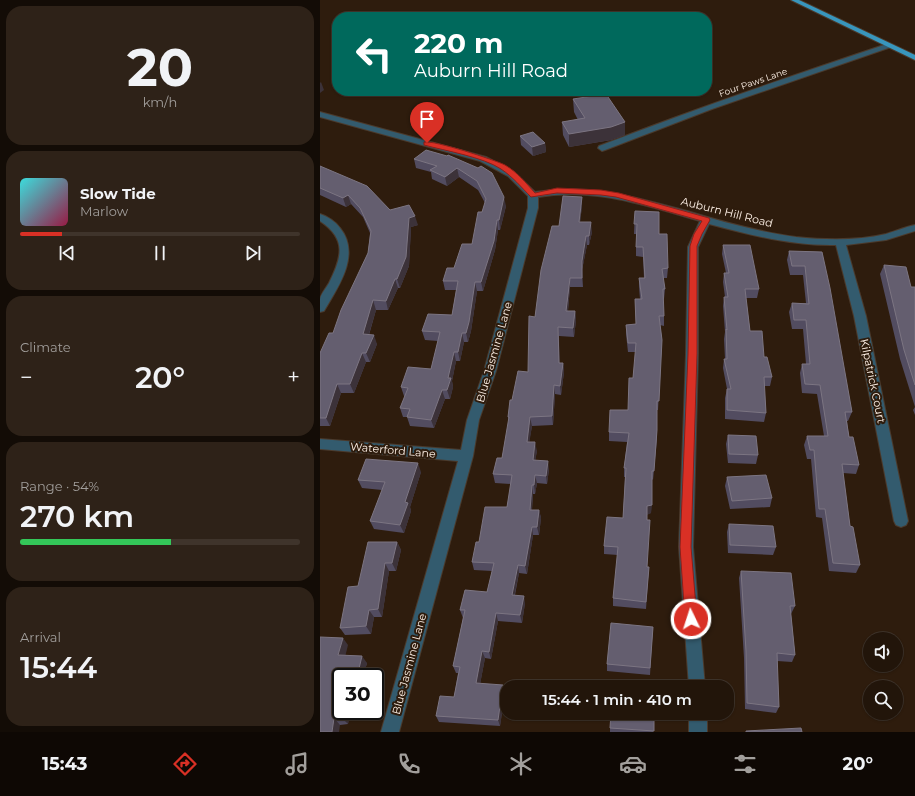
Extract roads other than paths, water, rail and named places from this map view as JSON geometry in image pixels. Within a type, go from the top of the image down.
[{"type":"main road","points":[[794,0],[915,58]]},
{"type":"street","name":"Four Paws Lane","points":[[602,148],[763,89],[890,46]]},
{"type":"street","points":[[320,114],[483,159],[506,169],[515,176],[533,195]]},
{"type":"street","name":"Auburn Hill Road","points":[[533,195],[557,190],[601,192],[766,235],[815,242],[840,243],[900,234],[915,228]]},
{"type":"street","name":"Blue Jasmine Lane","points":[[390,732],[466,456],[473,420],[490,371],[530,222],[533,208],[533,195]]},
{"type":"street","points":[[320,217],[332,223],[341,237],[346,249],[344,263],[320,308]]},
{"type":"street","points":[[696,680],[686,547],[692,354],[693,246],[706,220]]},
{"type":"street","name":"Kilpatrick Court","points":[[840,243],[860,316],[901,521]]},
{"type":"street","name":"Waterford Lane","points":[[320,444],[466,456]]},
{"type":"street","points":[[698,720],[698,732]]}]
